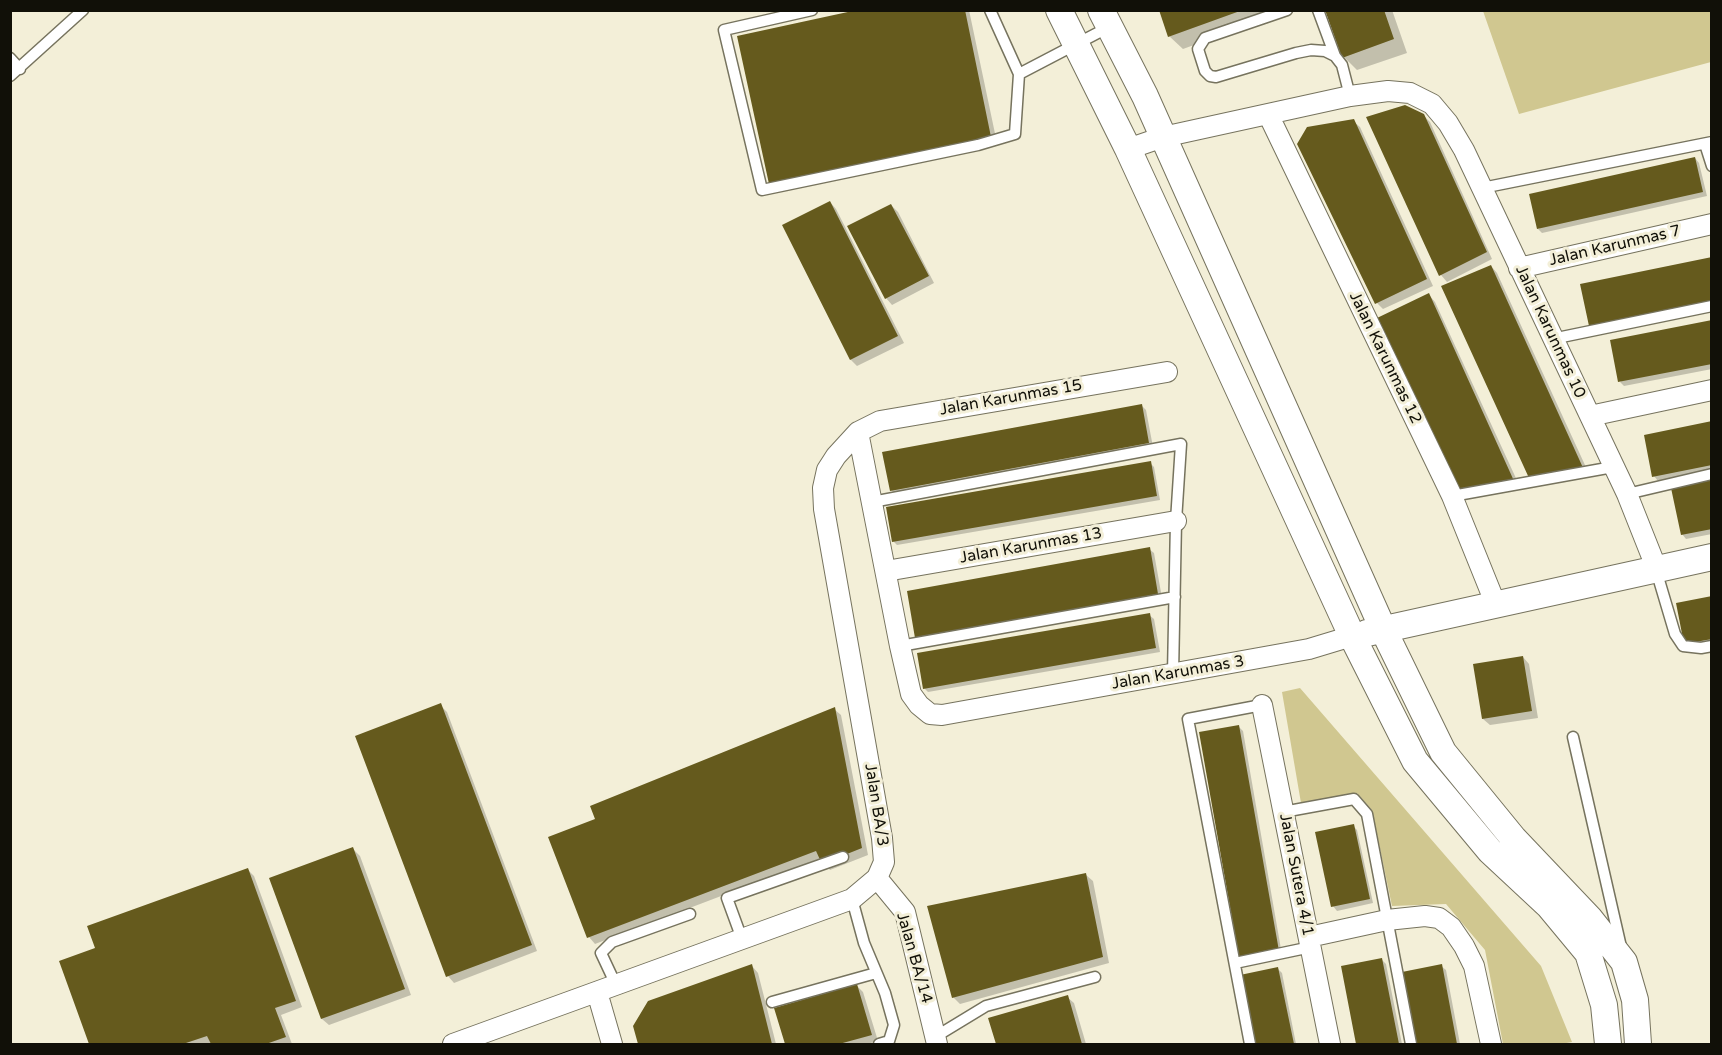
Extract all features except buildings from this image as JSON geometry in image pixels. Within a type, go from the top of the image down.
[{"type":"street","points":[[1059,10],[1128,149],[1352,636],[1415,761],[1490,851],[1549,906],[1588,953],[1604,1005],[1608,1044]]},
{"type":"street","points":[[1106,19],[1145,96],[1383,629],[1443,752],[1507,831],[1590,919],[1624,962],[1635,999],[1638,1044]]},
{"type":"street","name":"Jalan Karunmas 10","points":[[1350,96],[1388,91],[1410,93],[1432,104],[1448,123],[1464,150],[1627,494],[1656,567]]},
{"type":"street","points":[[1128,149],[1163,137],[1350,96]]},
{"type":"street","name":"Jalan Karunmas 12","points":[[1268,114],[1452,496],[1496,605]]},
{"type":"street","name":"Jalan Karunmas 7","points":[[1519,268],[1712,224]]},
{"type":"street","name":"Jalan Karunmas 15","points":[[858,432],[880,421],[1167,372]]},
{"type":"street","points":[[1590,416],[1712,390]]},
{"type":"street","name":"Jalan Karunmas 3","points":[[858,432],[911,694],[930,714],[942,715],[1309,650],[1352,636],[1712,556]]},
{"type":"street","name":"Jalan BA/3","points":[[858,432],[836,456],[827,470],[823,488],[826,521],[882,838],[884,862],[877,878]]},
{"type":"street","name":"Jalan Karunmas 13","points":[[886,571],[1176,521]]},
{"type":"street","name":"Jalan Sutera 4/1","points":[[1262,705],[1330,1044]]},
{"type":"street","points":[[453,1044],[852,899],[877,878]]},
{"type":"street","name":"Jalan BA/14","points":[[877,878],[905,912],[936,1041]]},
{"type":"street","points":[[1310,942],[1387,920],[1425,916],[1439,918],[1451,927],[1474,966],[1491,1044]]},
{"type":"street","points":[[1604,1005],[1624,962]]},
{"type":"street","points":[[597,992],[612,1044]]},
{"type":"lane","points":[[10,76],[84,10]]},
{"type":"lane","points":[[812,10],[724,30],[762,189],[978,145],[1015,134],[1019,74],[990,10]]},
{"type":"lane","points":[[1287,10],[1205,38],[1198,49],[1205,71],[1210,76],[1216,77],[1296,52],[1311,50],[1325,51],[1335,56]]},
{"type":"lane","points":[[1318,10],[1335,56],[1342,65],[1350,96]]},
{"type":"lane","points":[[1019,74],[1075,44],[1106,19]]},
{"type":"lane","points":[[10,58],[20,69]]},
{"type":"lane","points":[[1482,188],[1708,143],[1712,166]]},
{"type":"lane","points":[[1552,339],[1712,306]]},
{"type":"lane","points":[[872,502],[1181,444],[1176,521],[1173,674]]},
{"type":"lane","points":[[1452,496],[1613,467]]},
{"type":"lane","points":[[1627,494],[1712,474]]},
{"type":"lane","points":[[1656,567],[1675,634],[1683,646],[1701,648],[1712,646]]},
{"type":"lane","points":[[900,646],[1175,597]]},
{"type":"lane","points":[[1250,1044],[1188,719],[1262,705]]},
{"type":"lane","points":[[1573,737],[1624,962]]},
{"type":"lane","points":[[1283,812],[1354,799],[1367,814],[1411,1044]]},
{"type":"lane","points":[[742,939],[727,898],[843,857]]},
{"type":"lane","points":[[852,899],[864,943],[885,993],[894,1024],[889,1041],[879,1044]]},
{"type":"lane","points":[[616,985],[601,953],[612,942],[690,914]]},
{"type":"lane","points":[[1235,963],[1310,942]]},
{"type":"lane","points":[[772,1002],[876,973]]},
{"type":"lane","points":[[936,1041],[986,1006],[1095,978]]},
{"type":"shaded area","points":[[1483,11],[1711,11],[1711,62],[1519,114]]},
{"type":"shaded area","points":[[1300,688],[1541,966],[1572,1042],[1503,1044],[1485,950],[1446,904],[1392,906],[1372,810],[1357,793],[1301,803],[1282,692]]}]
